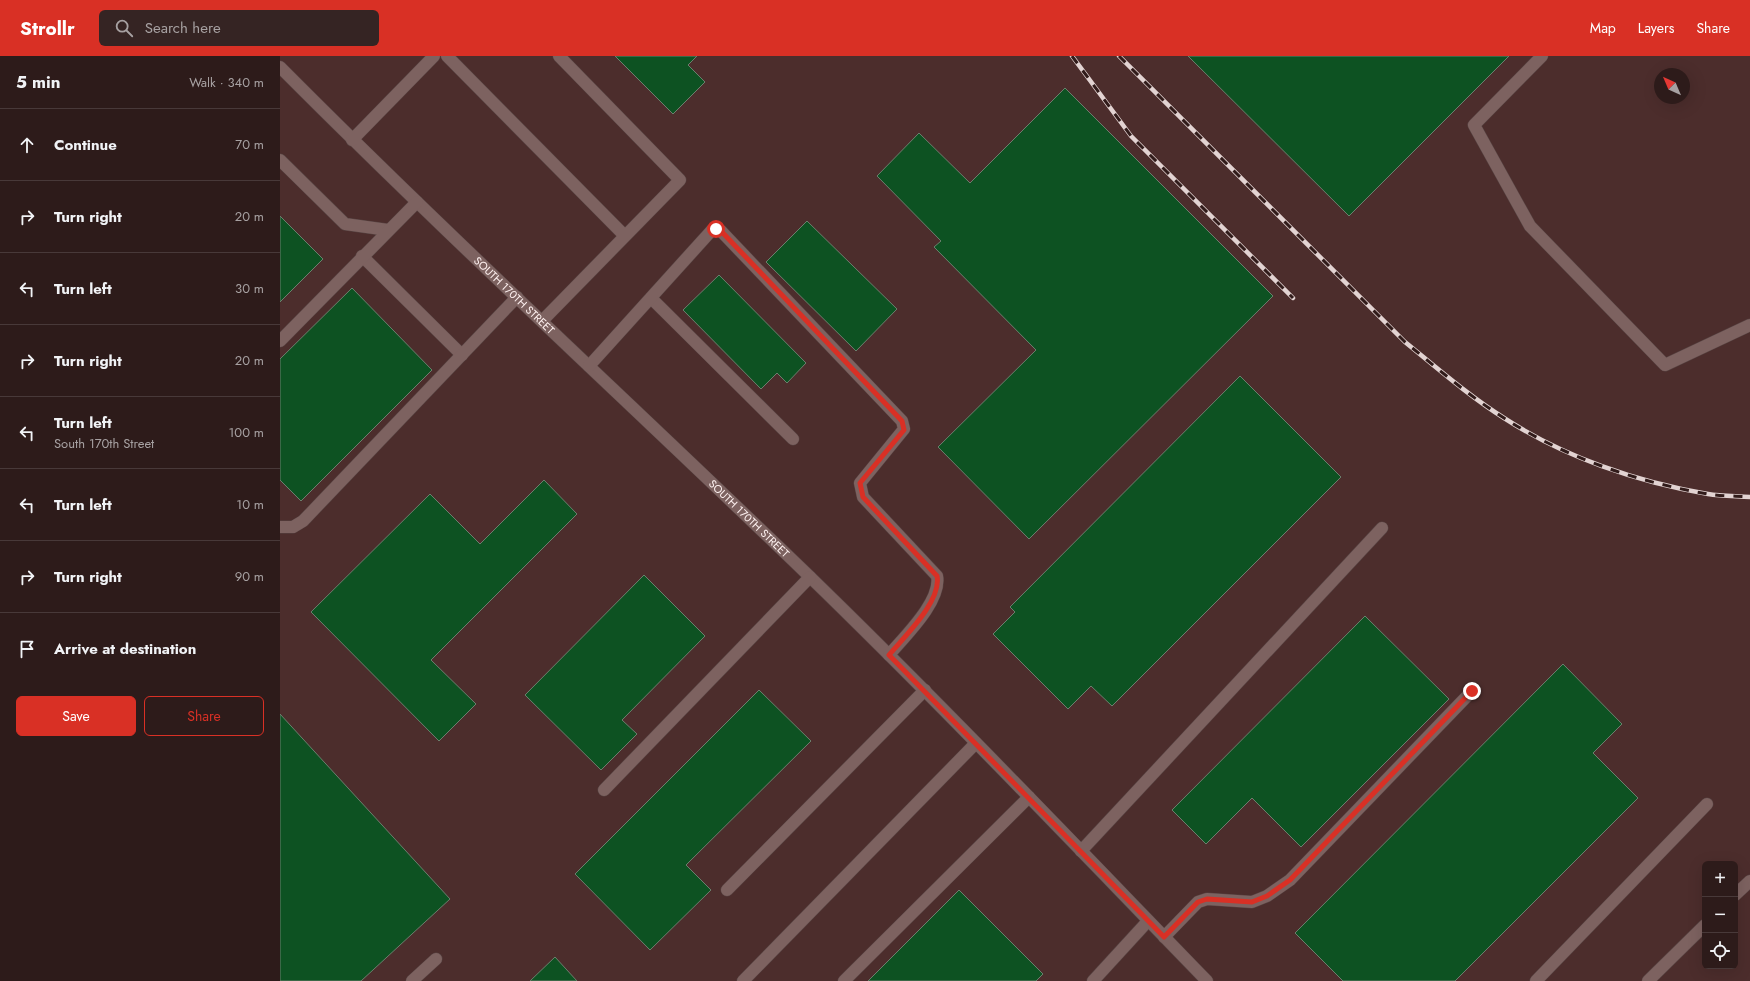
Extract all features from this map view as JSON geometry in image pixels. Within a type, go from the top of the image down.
[{"type":"street","points":[[352,140],[434,56]]},
{"type":"street","points":[[447,56],[624,235]]},
{"type":"street","points":[[542,321],[624,235],[680,180],[559,56]]},
{"type":"street","points":[[1542,56],[1474,126],[1530,226],[1665,365],[1750,325]]},
{"type":"street","name":"SOUTH 170TH STREET","points":[[280,67],[352,140],[810,577],[925,690],[1207,981]]},
{"type":"street","points":[[280,160],[345,224],[388,230]]},
{"type":"street","points":[[280,341],[362,256],[417,202]]},
{"type":"street","points":[[589,366],[712,230],[716,229],[721,231],[902,421],[904,430],[860,483],[861,489],[863,497],[937,576],[938,582],[936,593],[920,618],[889,655]]},
{"type":"street","points":[[362,256],[462,354]]},
{"type":"street","points":[[280,527],[293,527],[303,520],[517,297]]},
{"type":"street","points":[[651,298],[793,439]]},
{"type":"street","points":[[1081,851],[1382,528]]},
{"type":"street","points":[[604,790],[810,577]]},
{"type":"street","points":[[728,890],[925,690]]},
{"type":"street","points":[[1164,937],[1198,902],[1207,899],[1252,902],[1267,896],[1290,880],[1472,691]]},
{"type":"street","points":[[743,981],[976,743]]},
{"type":"street","points":[[844,981],[1029,797]]},
{"type":"street","points":[[1536,981],[1707,804]]},
{"type":"street","points":[[1738,892],[1750,881]]},
{"type":"street","points":[[1093,981],[1148,921]]},
{"type":"street","points":[[1648,981],[1702,928]]},
{"type":"street","points":[[412,981],[436,959]]},
{"type":"shaded area","points":[[280,56],[1750,56],[1750,981],[280,981]]},
{"type":"building","points":[[615,56],[697,56],[688,65],[705,82],[673,114]]},
{"type":"building","points":[[1188,56],[1509,56],[1349,216]]},
{"type":"building","points":[[1065,88],[1273,296],[1029,539],[938,447],[1036,350],[934,247],[941,241],[877,176],[919,133],[970,183]]},
{"type":"building","points":[[280,216],[323,259],[280,302]]},
{"type":"building","points":[[807,221],[897,309],[856,351],[766,262]]},
{"type":"building","points":[[719,275],[806,363],[787,383],[777,373],[761,389],[683,310]]},
{"type":"building","points":[[352,288],[432,370],[301,501],[280,480],[280,359]]},
{"type":"building","points":[[1240,376],[1341,477],[1112,706],[1091,686],[1068,709],[993,634],[1015,612],[1010,607]]},
{"type":"building","points":[[544,480],[577,514],[431,660],[476,704],[439,741],[311,612],[430,494],[480,544]]},
{"type":"building","points":[[644,575],[705,636],[622,720],[637,734],[601,770],[525,695]]},
{"type":"building","points":[[1365,616],[1449,699],[1301,847],[1252,798],[1206,844],[1172,810]]},
{"type":"building","points":[[1563,664],[1622,724],[1593,753],[1638,798],[1455,981],[1343,981],[1295,933]]},
{"type":"building","points":[[759,690],[811,741],[686,865],[711,890],[650,950],[575,874]]},
{"type":"building","points":[[280,714],[450,899],[361,981],[280,981]]},
{"type":"building","points":[[959,890],[1043,974],[1036,981],[868,981]]},
{"type":"building","points":[[555,957],[577,981],[530,981]]},
{"type":"railway","points":[[1072,56],[1131,136],[1293,298]]},
{"type":"railway","points":[[1119,56],[1405,342],[1453,382],[1478,400],[1504,418],[1551,445],[1602,466],[1655,483],[1681,489],[1713,495],[1750,497]]},
{"type":"route","points":[[716,229],[721,231],[902,421],[904,430],[860,483],[861,489],[863,497],[937,576],[938,582],[936,593],[920,618],[889,655],[925,690],[1164,937],[1198,902],[1207,899],[1252,902],[1267,896],[1290,880],[1472,691]]}]
